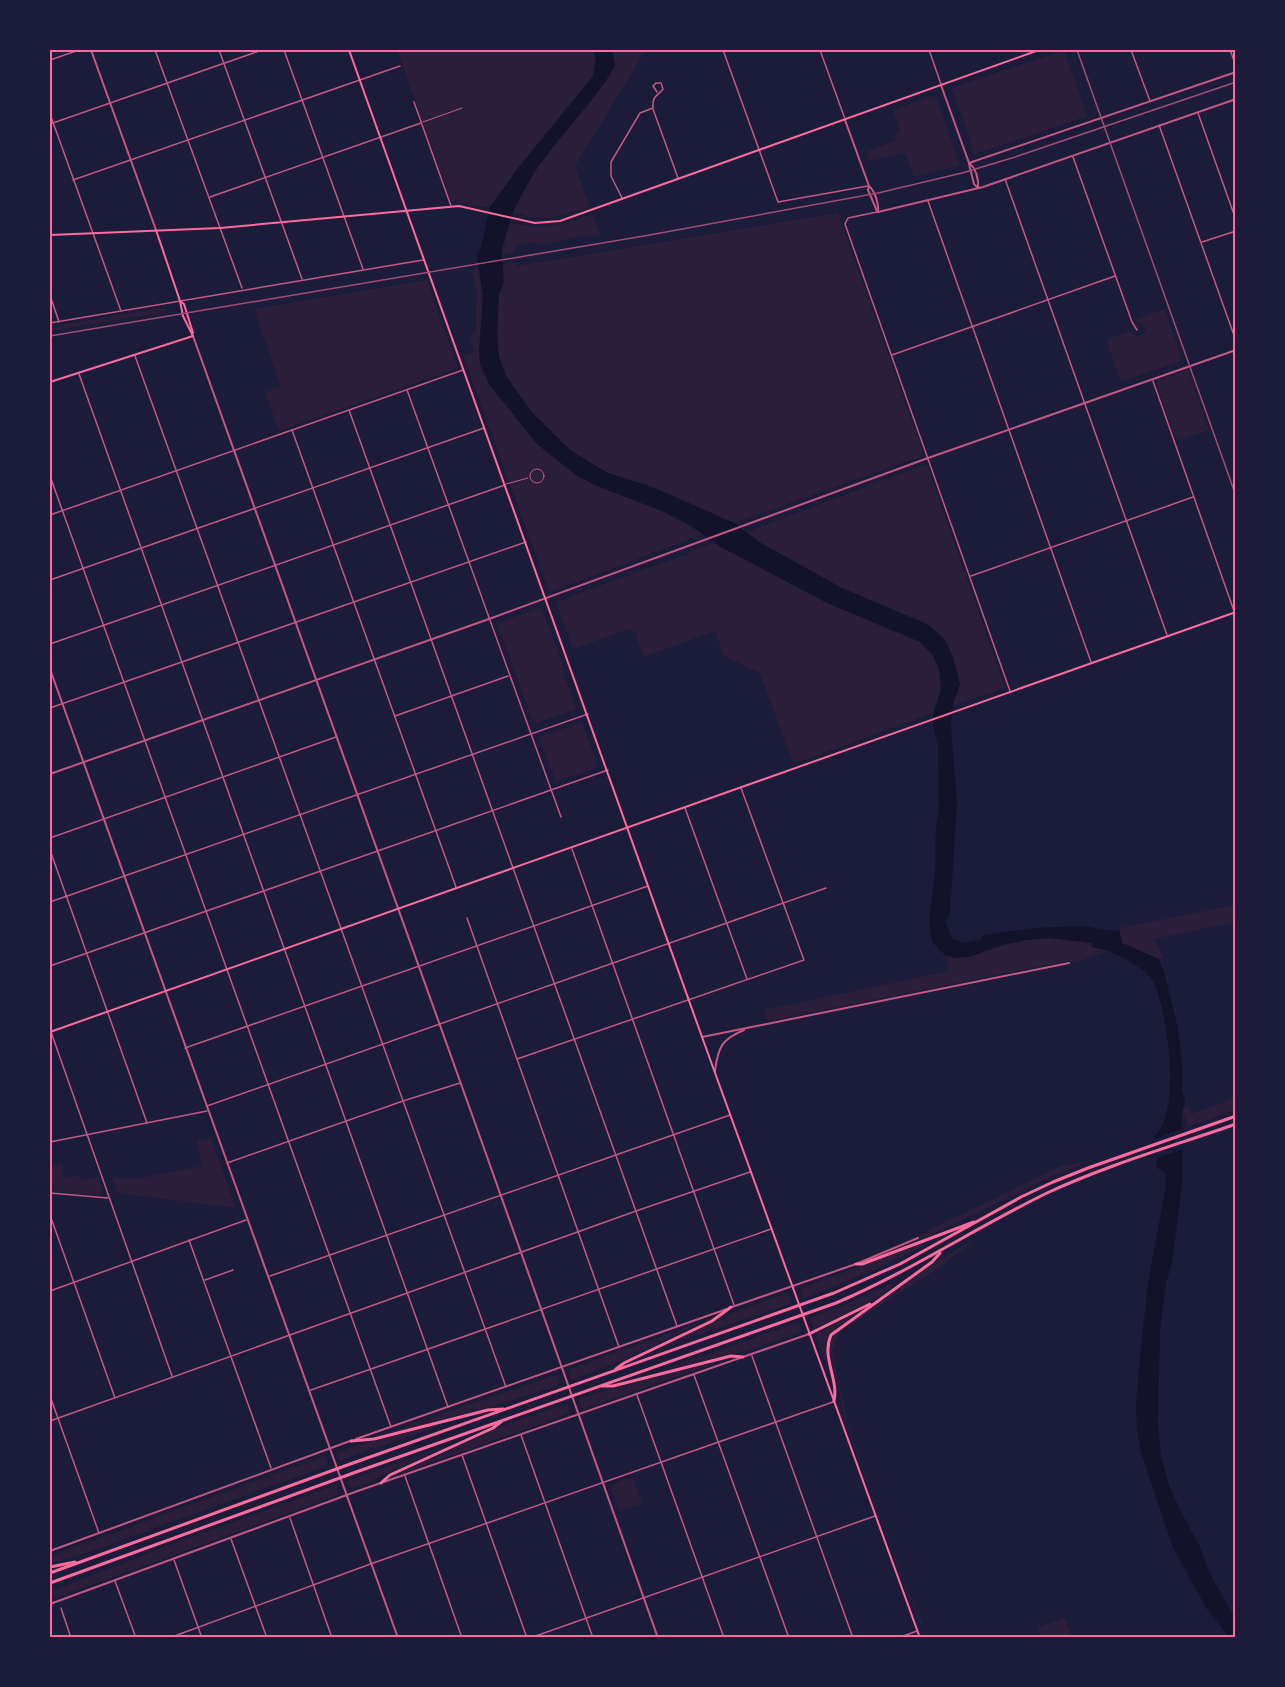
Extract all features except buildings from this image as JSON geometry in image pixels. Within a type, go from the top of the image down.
[{"type":"highway","points":[[50,1573],[856,1284],[900,1264],[978,1220],[1053,1182],[1236,1116]]},
{"type":"highway","points":[[50,1583],[505,1419],[836,1303],[886,1281],[1008,1213],[1051,1192],[1236,1124]]},
{"type":"highway","points":[[856,1264],[862,1264],[978,1220]]},
{"type":"highway","points":[[834,1401],[836,1393],[828,1353],[828,1341],[834,1331],[932,1262],[942,1251]]},
{"type":"highway","points":[[809,1334],[874,1302]]},
{"type":"highway","points":[[613,1372],[624,1363],[712,1321],[733,1307]]},
{"type":"highway","points":[[600,1386],[613,1386],[731,1356],[743,1357]]},
{"type":"highway","points":[[351,1441],[374,1439],[488,1410],[507,1408]]},
{"type":"highway","points":[[381,1483],[390,1475],[493,1428],[505,1419]]},
{"type":"highway","points":[[50,1566],[80,1562]]},
{"type":"main road","points":[[349,50],[920,1638]]},
{"type":"main road","points":[[50,235],[220,228],[451,207],[466,207],[524,221],[540,223],[560,221],[1039,50]]},
{"type":"main road","points":[[156,230],[183,313],[193,336]]},
{"type":"main road","points":[[180,301],[187,312],[193,336]]},
{"type":"main road","points":[[50,382],[193,336]]},
{"type":"main road","points":[[50,1031],[1235,612]]},
{"type":"street","points":[[50,60],[79,50]]},
{"type":"street","points":[[91,50],[156,230]]},
{"type":"street","points":[[155,50],[243,290]]},
{"type":"street","points":[[219,50],[302,280]]},
{"type":"street","points":[[51,123],[262,50]]},
{"type":"street","points":[[284,50],[364,270]]},
{"type":"street","points":[[723,50],[778,202],[869,186]]},
{"type":"street","points":[[820,50],[869,186],[868,190],[874,209],[878,212]]},
{"type":"street","points":[[929,50],[969,163],[972,165],[978,188]]},
{"type":"street","points":[[1023,50],[1025,55]]},
{"type":"street","points":[[1131,50],[1150,102]]},
{"type":"street","points":[[1230,50],[1236,66]]},
{"type":"street","points":[[73,180],[400,66]]},
{"type":"street","points":[[969,163],[1236,72]]},
{"type":"street","points":[[657,92],[653,108],[678,178]]},
{"type":"street","points":[[1011,692],[845,224],[846,219],[978,188],[1236,99]]},
{"type":"street","points":[[414,102],[451,207]]},
{"type":"street","points":[[623,198],[611,176],[610,162],[640,113],[653,108]]},
{"type":"street","points":[[1197,112],[1236,220]]},
{"type":"street","points":[[50,114],[51,123],[121,312]]},
{"type":"street","points":[[208,197],[421,123]]},
{"type":"street","points":[[1159,125],[1236,341]]},
{"type":"street","points":[[1072,155],[1132,322],[1137,330]]},
{"type":"street","points":[[1005,178],[1168,636]]},
{"type":"street","points":[[928,201],[1091,663]]},
{"type":"street","points":[[1201,243],[1236,231]]},
{"type":"street","points":[[50,323],[424,260]]},
{"type":"street","points":[[891,355],[1115,276]]},
{"type":"street","points":[[50,295],[59,322]]},
{"type":"street","points":[[193,336],[658,1638]]},
{"type":"street","points":[[50,774],[489,619],[928,458],[1236,350]]},
{"type":"street","points":[[135,355],[506,1387]]},
{"type":"street","points":[[50,515],[464,370]]},
{"type":"street","points":[[78,373],[448,1408]]},
{"type":"street","points":[[1152,379],[1235,612]]},
{"type":"street","points":[[407,390],[561,817]]},
{"type":"street","points":[[349,410],[677,1326]]},
{"type":"street","points":[[50,580],[485,428]]},
{"type":"street","points":[[292,430],[456,888]]},
{"type":"street","points":[[50,476],[391,1427]]},
{"type":"street","points":[[50,644],[505,484]]},
{"type":"street","points":[[970,576],[1194,497]]},
{"type":"street","points":[[50,708],[526,542]]},
{"type":"street","points":[[50,669],[398,1638]]},
{"type":"street","points":[[395,716],[509,676]]},
{"type":"street","points":[[50,902],[588,714]]},
{"type":"street","points":[[50,838],[337,737]]},
{"type":"street","points":[[50,966],[608,770]]},
{"type":"street","points":[[517,1059],[804,960],[741,788]]},
{"type":"street","points":[[685,808],[747,979]]},
{"type":"street","points":[[572,848],[733,1307]]},
{"type":"street","points":[[50,850],[147,1123]]},
{"type":"street","points":[[185,1048],[649,886]]},
{"type":"street","points":[[206,1106],[826,888]]},
{"type":"street","points":[[467,918],[619,1347]]},
{"type":"street","points":[[702,1037],[1070,963]]},
{"type":"street","points":[[715,1072],[720,1046],[731,1035],[749,1027]]},
{"type":"street","points":[[50,1031],[173,1377]]},
{"type":"street","points":[[227,1163],[288,1140],[461,1083]]},
{"type":"street","points":[[50,1142],[208,1111]]},
{"type":"street","points":[[268,1276],[730,1114]]},
{"type":"street","points":[[50,1421],[751,1172]]},
{"type":"street","points":[[50,1193],[110,1198]]},
{"type":"street","points":[[50,1215],[115,1398]]},
{"type":"street","points":[[50,1291],[247,1220]]},
{"type":"street","points":[[309,1391],[771,1228]]},
{"type":"street","points":[[50,1551],[329,1448],[856,1264],[918,1238]]},
{"type":"street","points":[[189,1240],[271,1470]]},
{"type":"street","points":[[204,1280],[233,1270]]},
{"type":"street","points":[[50,1604],[381,1483],[809,1334]]},
{"type":"street","points":[[752,1354],[853,1638]]},
{"type":"street","points":[[694,1374],[789,1638]]},
{"type":"street","points":[[637,1394],[724,1638]]},
{"type":"street","points":[[50,1396],[99,1533]]},
{"type":"street","points":[[169,1638],[371,1564],[834,1401]]},
{"type":"street","points":[[520,1435],[592,1638]]},
{"type":"street","points":[[462,1455],[529,1638],[876,1516]]},
{"type":"street","points":[[404,1475],[462,1638]]},
{"type":"street","points":[[289,1517],[332,1638]]},
{"type":"street","points":[[231,1538],[267,1638]]},
{"type":"street","points":[[173,1559],[201,1638]]},
{"type":"street","points":[[115,1580],[136,1638]]},
{"type":"street","points":[[61,1608],[71,1638]]},
{"type":"street","points":[[898,1638],[917,1631]]},
{"type":"lane","points":[[421,123],[462,108]]},
{"type":"lane","points":[[536,469],[541,470],[544,474],[542,481],[538,483],[534,483],[530,478],[532,471],[536,469]]},
{"type":"lane","points":[[505,484],[530,478]]},
{"type":"lane","points":[[698,1038],[702,1037]]},
{"type":"shaded area","points":[[397,50],[593,50],[595,65],[586,86],[518,168],[490,207],[485,207],[451,201]]},
{"type":"shaded area","points":[[593,50],[612,50],[615,65],[599,91],[533,174],[513,212],[503,243],[501,253],[504,277],[499,293],[497,336],[499,357],[506,376],[531,411],[570,450],[606,472],[655,488],[734,523],[761,543],[840,587],[929,625],[946,641],[960,684],[953,705],[951,726],[957,803],[950,914],[945,922],[953,939],[965,943],[980,940],[983,935],[1035,928],[1082,926],[1114,931],[1119,929],[1122,943],[1159,959],[1178,1028],[1183,1072],[1182,1090],[1185,1099],[1181,1120],[1182,1185],[1160,1331],[1158,1421],[1161,1456],[1169,1485],[1180,1510],[1199,1545],[1210,1574],[1235,1618],[1235,1637],[1229,1637],[1207,1609],[1174,1550],[1141,1453],[1137,1430],[1136,1403],[1148,1284],[1166,1185],[1165,1173],[1156,1167],[1158,1158],[1154,1136],[1163,1125],[1168,1107],[1170,1085],[1167,1036],[1158,993],[1152,980],[1141,969],[1125,959],[1092,947],[1091,943],[1049,938],[1026,940],[1002,945],[970,957],[957,958],[947,956],[938,949],[932,941],[929,918],[935,875],[936,824],[939,809],[938,746],[933,713],[941,690],[939,669],[932,654],[920,642],[827,603],[719,546],[689,524],[576,475],[537,444],[489,384],[480,364],[483,295],[477,256],[490,207],[518,168],[594,75],[596,59]]},
{"type":"shaded area","points":[[612,50],[646,50],[575,166],[590,207],[552,218],[525,217],[525,215],[513,212],[544,156],[611,73],[615,65]]},
{"type":"shaded area","points":[[1064,50],[1087,116],[973,155],[971,141],[952,88]]},
{"type":"shaded area","points":[[935,95],[960,165],[914,177],[905,153],[869,161],[866,152],[896,140],[894,134],[901,132],[893,110]]},
{"type":"shaded area","points":[[838,213],[923,452],[921,456],[734,523],[668,494],[612,475],[583,459],[562,443],[534,415],[513,388],[503,370],[499,357],[497,333],[499,293],[504,279],[503,264],[516,262],[517,266]]},
{"type":"shaded area","points":[[592,214],[600,235],[585,237],[585,235],[541,245],[531,242],[516,245],[514,252],[502,254],[510,223],[552,226]]},
{"type":"shaded area","points":[[478,268],[483,295],[481,364],[497,396],[505,402],[537,444],[576,475],[595,485],[662,511],[704,534],[549,591],[463,356],[474,352],[470,336],[476,332],[476,302],[478,301],[472,269]]},
{"type":"shaded area","points":[[427,280],[458,368],[279,431],[265,392],[281,387],[254,309]]},
{"type":"shaded area","points":[[166,307],[165,312],[50,331],[50,327]]},
{"type":"shaded area","points":[[1165,309],[1182,360],[1121,382],[1106,340],[1130,331],[1137,336],[1144,334],[1146,330],[1144,325],[1134,320]]},
{"type":"shaded area","points":[[1188,369],[1209,430],[1176,441],[1156,383],[1158,380]]},
{"type":"shaded area","points":[[926,464],[1004,689],[793,764],[760,673],[724,656],[715,631],[644,657],[635,632],[629,629],[573,649],[556,603],[558,601],[684,555],[688,557],[687,552],[747,532]]},
{"type":"shaded area","points":[[540,608],[562,663],[576,709],[534,724],[497,623]]},
{"type":"shaded area","points":[[582,722],[598,767],[556,782],[539,737]]},
{"type":"shaded area","points":[[1235,905],[1235,922],[1154,939],[1163,957],[1159,959],[1122,943],[1119,928]]},
{"type":"shaded area","points":[[1049,938],[1091,943],[1092,947],[1109,951],[1074,963],[1067,961],[768,1021],[764,1010],[949,971],[947,956],[957,958],[1026,940]]},
{"type":"shaded area","points":[[1235,1098],[1235,1110],[1188,1127],[1186,1117],[1182,1114],[1185,1107],[1190,1106],[1191,1114]]},
{"type":"shaded area","points":[[211,1138],[236,1208],[117,1193],[112,1177],[135,1179],[202,1166],[197,1141]]},
{"type":"shaded area","points":[[1104,1156],[1053,1176],[921,1240],[919,1235],[1061,1166]]},
{"type":"shaded area","points":[[62,1164],[65,1179],[77,1175],[82,1181],[98,1176],[103,1193],[100,1195],[50,1191],[50,1167]]},
{"type":"shaded area","points":[[972,1240],[943,1265],[841,1331],[832,1350],[848,1425],[901,1573],[924,1627],[921,1625],[902,1579],[845,1420],[829,1346],[831,1338],[837,1332],[925,1269]]},
{"type":"shaded area","points":[[922,1244],[923,1246],[874,1270],[803,1299],[801,1288]]},
{"type":"shaded area","points":[[904,1278],[875,1299],[821,1326],[816,1328],[813,1326],[810,1318]]},
{"type":"shaded area","points":[[788,1293],[792,1303],[658,1349],[732,1313]]},
{"type":"shaded area","points":[[857,1312],[829,1336],[825,1345],[828,1369],[815,1335]]},
{"type":"shaded area","points":[[706,1320],[624,1360],[571,1380],[569,1370]]},
{"type":"shaded area","points":[[799,1322],[801,1332],[746,1351],[659,1371]]},
{"type":"shaded area","points":[[725,1360],[583,1409],[578,1399],[603,1391]]},
{"type":"shaded area","points":[[558,1375],[561,1384],[501,1404],[378,1436]]},
{"type":"shaded area","points":[[568,1403],[570,1413],[392,1477],[501,1427]]},
{"type":"shaded area","points":[[441,1424],[340,1461],[337,1453],[357,1445]]},
{"type":"shaded area","points":[[455,1443],[367,1484],[350,1489],[347,1481]]},
{"type":"shaded area","points":[[325,1456],[329,1465],[50,1564],[50,1556]]},
{"type":"shaded area","points":[[633,1477],[642,1504],[619,1511],[610,1485]]},
{"type":"shaded area","points":[[336,1485],[338,1495],[50,1600],[50,1592],[178,1542]]},
{"type":"shaded area","points":[[1065,1618],[1072,1637],[1041,1637],[1038,1627]]},
{"type":"pier","points":[[1184,1128],[1186,1148],[1157,1158],[1154,1139]]},
{"type":"railway","points":[[1077,50],[1236,496]]},
{"type":"railway","points":[[50,336],[644,236],[878,193],[962,173],[1012,158],[1236,82]]}]
